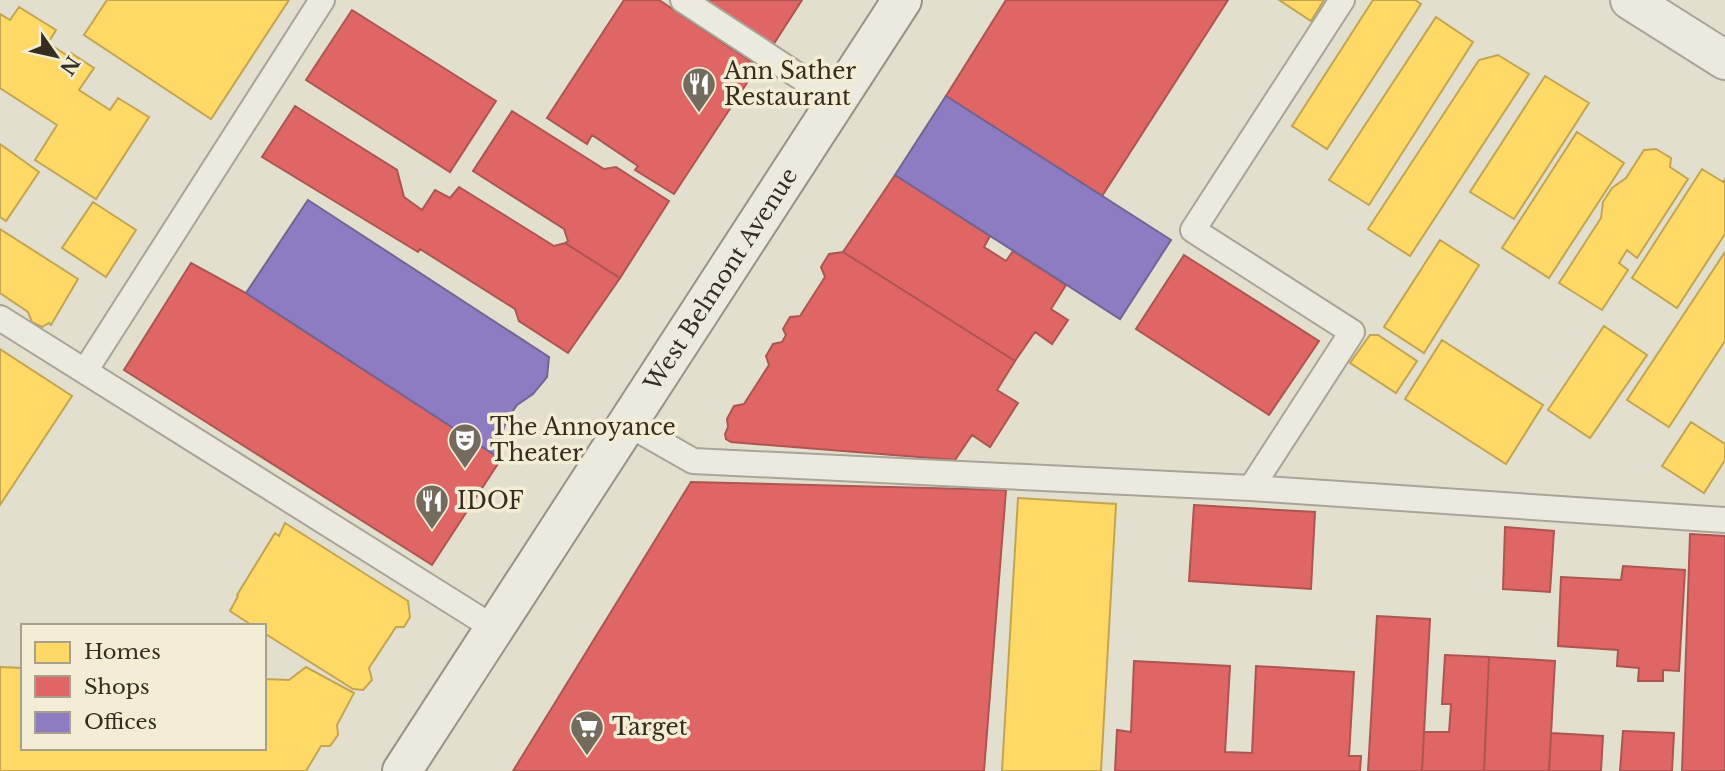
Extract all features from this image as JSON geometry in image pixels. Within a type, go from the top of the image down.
[{"type":"main road","name":"West Belmont Avenue","points":[[402,771],[902,0]]},
{"type":"main road","points":[[1630,0],[1725,60]]},
{"type":"lane","points":[[85,371],[322,0]]},
{"type":"lane","points":[[684,0],[837,101]]},
{"type":"lane","points":[[1251,488],[1352,332],[1193,230],[1342,0]]},
{"type":"lane","points":[[0,318],[494,628]]},
{"type":"lane","points":[[628,424],[693,461],[1251,488],[1725,520]]},
{"type":"building: Homes","points":[[107,0],[289,0],[211,119],[84,35]]},
{"type":"building: Homes","points":[[1279,0],[1324,0],[1311,21]]},
{"type":"building: Homes","points":[[1373,0],[1415,0],[1421,4],[1327,149],[1292,126]]},
{"type":"building: Homes","points":[[19,7],[56,30],[48,43],[68,56],[71,53],[94,68],[79,90],[110,110],[118,98],[149,117],[96,199],[35,160],[57,125],[0,88],[0,14],[10,20]]},
{"type":"building: Homes","points":[[1436,17],[1473,42],[1369,205],[1329,180]]},
{"type":"building: Homes","points":[[1498,55],[1529,74],[1410,256],[1368,229],[1479,60]]},
{"type":"building: Homes","points":[[1545,76],[1589,103],[1514,219],[1470,192]]},
{"type":"building: Homes","points":[[1577,132],[1624,163],[1549,278],[1502,248]]},
{"type":"building: Homes","points":[[0,144],[39,172],[6,221],[0,217]]},
{"type":"building: Homes","points":[[1656,149],[1671,158],[1670,167],[1688,179],[1637,258],[1627,250],[1619,263],[1628,270],[1602,310],[1559,283],[1601,218],[1603,202],[1612,188],[1626,178],[1644,150]]},
{"type":"building: Homes","points":[[1702,169],[1723,182],[1725,179],[1725,234],[1677,308],[1632,278]]},
{"type":"building: Homes","points":[[93,202],[136,230],[106,277],[62,248]]},
{"type":"building: Homes","points":[[0,229],[78,279],[51,325],[49,323],[42,327],[32,322],[28,312],[0,293]]},
{"type":"building: Homes","points":[[1440,240],[1479,265],[1424,353],[1384,327]]},
{"type":"building: Homes","points":[[1725,252],[1725,341],[1669,427],[1627,400]]},
{"type":"building: Homes","points":[[1604,326],[1647,355],[1590,438],[1548,410]]},
{"type":"building: Homes","points":[[1370,335],[1378,335],[1417,361],[1396,393],[1350,363]]},
{"type":"building: Homes","points":[[1442,340],[1543,405],[1506,464],[1405,399]]},
{"type":"building: Homes","points":[[0,349],[72,396],[0,505]]},
{"type":"building: Homes","points":[[1691,422],[1725,444],[1725,460],[1704,493],[1662,466]]},
{"type":"building: Homes","points":[[1018,498],[1116,504],[1101,771],[1002,771]]},
{"type":"building: Homes","points":[[285,523],[408,601],[410,617],[404,627],[396,627],[369,668],[372,680],[363,690],[353,689],[266,634],[266,624],[250,624],[230,611],[275,533],[279,536]]},
{"type":"building: Homes","points":[[0,667],[21,668],[21,750],[266,750],[266,679],[289,680],[306,667],[354,693],[337,725],[338,735],[330,746],[321,746],[306,771],[0,771]]},
{"type":"building: Shops","points":[[624,0],[659,0],[758,66],[674,194],[635,170],[638,166],[592,135],[587,144],[547,118]]},
{"type":"building: Shops","points":[[706,0],[802,0],[773,45]]},
{"type":"building: Shops","points":[[706,0],[802,0],[773,45]]},
{"type":"building: Shops","points":[[1006,0],[1228,0],[1102,196],[946,96]]},
{"type":"building: Shops","points":[[352,10],[496,101],[450,172],[306,80]]},
{"type":"building: Shops","points":[[295,106],[397,170],[404,197],[422,210],[435,190],[450,198],[459,187],[554,246],[565,243],[620,278],[568,353],[519,321],[515,309],[420,249],[418,252],[262,157]]},
{"type":"building: Shops","points":[[512,111],[604,169],[616,167],[669,201],[620,278],[565,243],[568,241],[564,229],[473,171]]},
{"type":"building: Shops","points":[[895,175],[990,236],[984,247],[1006,261],[1013,251],[1066,285],[1051,309],[1068,320],[1052,344],[1035,332],[1015,361],[843,252]]},
{"type":"building: Shops","points":[[843,252],[1015,361],[997,390],[1018,403],[990,447],[972,435],[955,460],[731,442],[726,439],[727,419],[734,406],[744,404],[769,365],[766,356],[773,344],[782,342],[786,335],[783,329],[790,317],[800,316],[825,277],[821,267],[829,254]]},
{"type":"building: Shops","points":[[1184,255],[1319,341],[1269,415],[1136,329]]},
{"type":"building: Shops","points":[[191,263],[246,293],[501,459],[432,565],[124,370]]},
{"type":"building: Shops","points":[[691,482],[1006,490],[984,771],[513,771]]},
{"type":"building: Shops","points":[[1194,505],[1315,512],[1311,589],[1189,581]]},
{"type":"building: Shops","points":[[1505,527],[1554,531],[1550,592],[1503,589]]},
{"type":"building: Shops","points":[[1690,534],[1725,536],[1725,771],[1682,771]]},
{"type":"building: Shops","points":[[1623,566],[1685,570],[1679,671],[1663,670],[1663,681],[1638,681],[1639,668],[1617,666],[1618,650],[1558,646],[1561,577],[1621,580]]},
{"type":"building: Shops","points":[[1377,616],[1430,619],[1422,771],[1368,771]]},
{"type":"building: Shops","points":[[1445,655],[1489,657],[1484,771],[1422,771],[1424,732],[1449,732],[1451,704],[1442,704]]},
{"type":"building: Shops","points":[[1489,657],[1555,661],[1549,771],[1484,771]]},
{"type":"building: Shops","points":[[1134,661],[1230,666],[1225,752],[1252,753],[1256,666],[1354,672],[1349,756],[1361,756],[1360,771],[1115,771],[1117,730],[1131,732]]},
{"type":"building: Shops","points":[[1623,731],[1674,733],[1672,771],[1620,771]]},
{"type":"building: Shops","points":[[1551,733],[1603,736],[1601,771],[1549,771]]},
{"type":"building: Offices","points":[[946,96],[1171,240],[1120,319],[895,175]]},
{"type":"building: Offices","points":[[308,200],[549,357],[547,377],[533,394],[517,405],[506,421],[500,441],[501,459],[246,293]]},
{"type":"place","name":"Ann Sather Restaurant","points":[[699,114]]},
{"type":"place","name":"The Annoyance Theater","points":[[465,470]]},
{"type":"place","name":"IDOF","points":[[432,531]]},
{"type":"place","name":"Target","points":[[587,757]]}]
